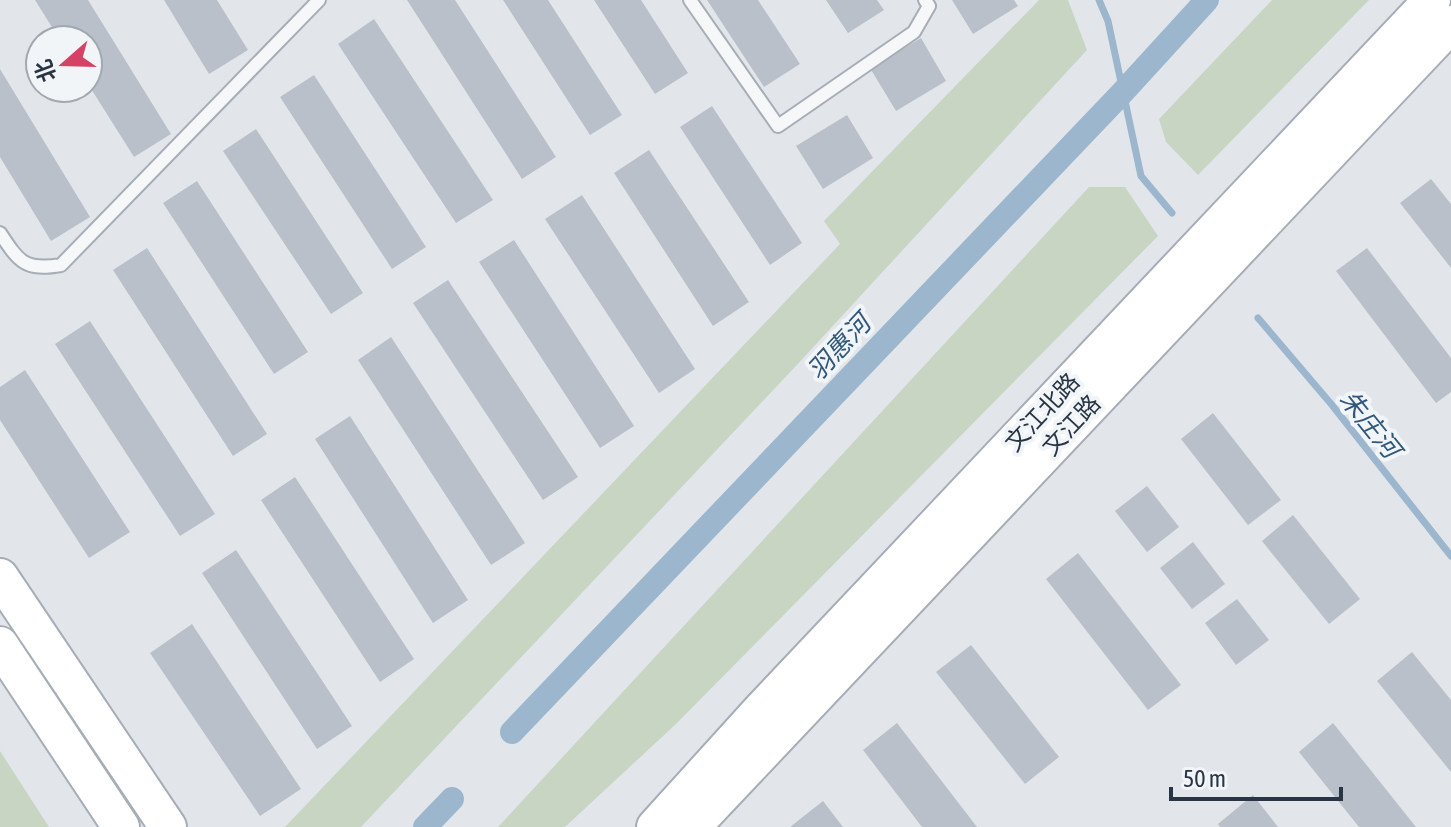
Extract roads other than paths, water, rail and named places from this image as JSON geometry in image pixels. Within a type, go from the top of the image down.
[{"type":"main road","name":"文江北路","points":[[655,827],[772,698],[1432,0]]},
{"type":"main road","name":"文江路","points":[[692,827],[1451,24]]},
{"type":"main road","points":[[0,577],[168,827]]},
{"type":"main road","points":[[0,645],[121,827]]},
{"type":"lane","points":[[0,233],[15,257],[37,269],[61,265],[319,0]]},
{"type":"lane","points":[[690,0],[778,126],[914,32],[929,6],[925,0]]},
{"type":"waterway","name":"朱庄河","points":[[1099,0],[1108,21],[1141,176],[1172,213]]},
{"type":"waterway","name":"羽惠河","points":[[512,732],[1207,0]]},
{"type":"waterway","name":"朱庄河","points":[[1258,318],[1332,405],[1451,556]]},
{"type":"waterway","name":"羽惠河","points":[[425,827],[452,799]]}]
